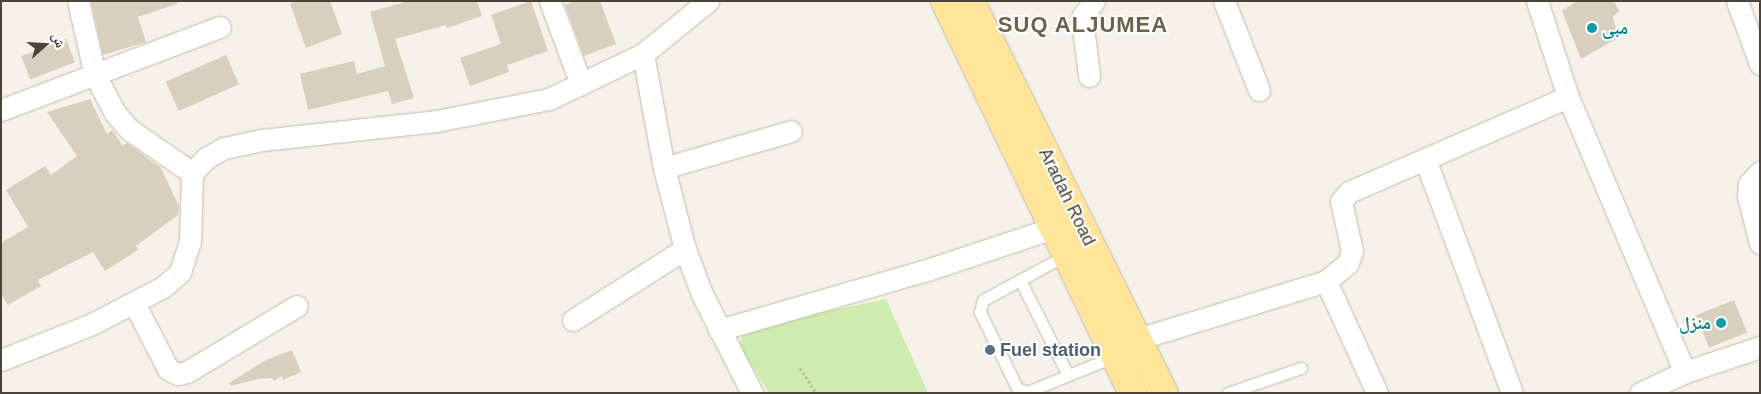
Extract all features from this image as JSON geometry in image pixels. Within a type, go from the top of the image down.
[{"type":"main road","name":"Aradah Road","points":[[945,1],[1133,393]]},
{"type":"main road","name":"Aradah Road","points":[[970,1],[1164,393]]},
{"type":"street","points":[[78,1],[95,75],[115,113],[130,130],[192,173]]},
{"type":"street","points":[[550,1],[581,84]]},
{"type":"street","points":[[1,360],[92,324],[163,288],[180,272],[186,260],[190,242],[192,173],[206,158],[224,148],[262,140],[436,121],[549,99],[643,54],[708,1]]},
{"type":"street","points":[[1089,76],[1081,24],[1082,17],[1094,1]]},
{"type":"street","points":[[1224,1],[1259,90]]},
{"type":"street","points":[[1537,1],[1568,97],[1685,372]]},
{"type":"street","points":[[1737,1],[1760,64]]},
{"type":"street","points":[[1,110],[220,27]]},
{"type":"street","points":[[643,54],[664,168],[685,249],[719,330],[752,393]]},
{"type":"street","points":[[1138,339],[1326,281],[1348,263],[1352,251],[1343,197],[1568,97]]},
{"type":"street","points":[[664,168],[790,131]]},
{"type":"street","points":[[1425,159],[1512,393]]},
{"type":"street","points":[[1760,172],[1749,184],[1748,196],[1760,243]]},
{"type":"street","points":[[719,330],[924,271],[1053,228]]},
{"type":"street","points":[[573,320],[685,249]]},
{"type":"street","points":[[1326,281],[1377,393]]},
{"type":"street","points":[[134,303],[168,369],[178,374],[187,372],[297,306]]},
{"type":"street","points":[[1640,393],[1685,372],[1760,347]]},
{"type":"lane","points":[[1066,255],[984,300],[980,312],[1016,388],[1027,392],[1115,356]]},
{"type":"lane","points":[[1020,280],[1068,375]]},
{"type":"lane","points":[[1228,393],[1301,368]]},
{"type":"path","points":[[800,368],[816,393]]},
{"type":"green space","points":[[886,299],[928,393],[769,393],[739,346],[745,328]]},
{"type":"building","points":[[91,1],[177,1],[177,4],[138,17],[146,42],[103,55]]},
{"type":"building","points":[[297,1],[330,1],[342,34],[306,48],[290,4]]},
{"type":"building","points":[[408,1],[477,1],[482,16],[447,28],[446,25],[395,39],[414,98],[392,104],[388,91],[308,110],[300,74],[354,61],[357,74],[385,66],[370,12]]},
{"type":"building","points":[[531,1],[548,51],[507,65],[509,72],[470,86],[460,58],[501,44],[491,15]]},
{"type":"building","points":[[575,1],[600,1],[616,44],[584,56],[565,5]]},
{"type":"building","name":"مبى","points":[[1577,1],[1614,1],[1619,11],[1613,17],[1618,38],[1581,59],[1562,11]]},
{"type":"building","points":[[66,39],[75,62],[30,80],[21,56]]},
{"type":"building","points":[[226,55],[239,84],[179,111],[166,82]]},
{"type":"building","points":[[90,99],[107,134],[112,130],[123,146],[127,143],[161,168],[179,206],[178,215],[136,246],[138,250],[105,271],[93,252],[38,280],[41,286],[8,305],[1,294],[1,243],[28,227],[6,190],[45,166],[51,175],[77,156],[47,112]]},
{"type":"building","name":"منزل","points":[[1734,300],[1747,332],[1709,348],[1696,315]]},
{"type":"building","points":[[292,350],[301,372],[283,380],[282,376],[274,381],[272,378],[258,379],[231,386],[229,383],[266,360]]},
{"type":"place","name":"مبى","points":[[1592,28]]},
{"type":"place","name":"منزل","points":[[1721,323]]},
{"type":"place","name":"Fuel station","points":[[990,350]]},
{"type":"district","name":"SUQ ALJUMEA","points":[[1083,25]]}]
